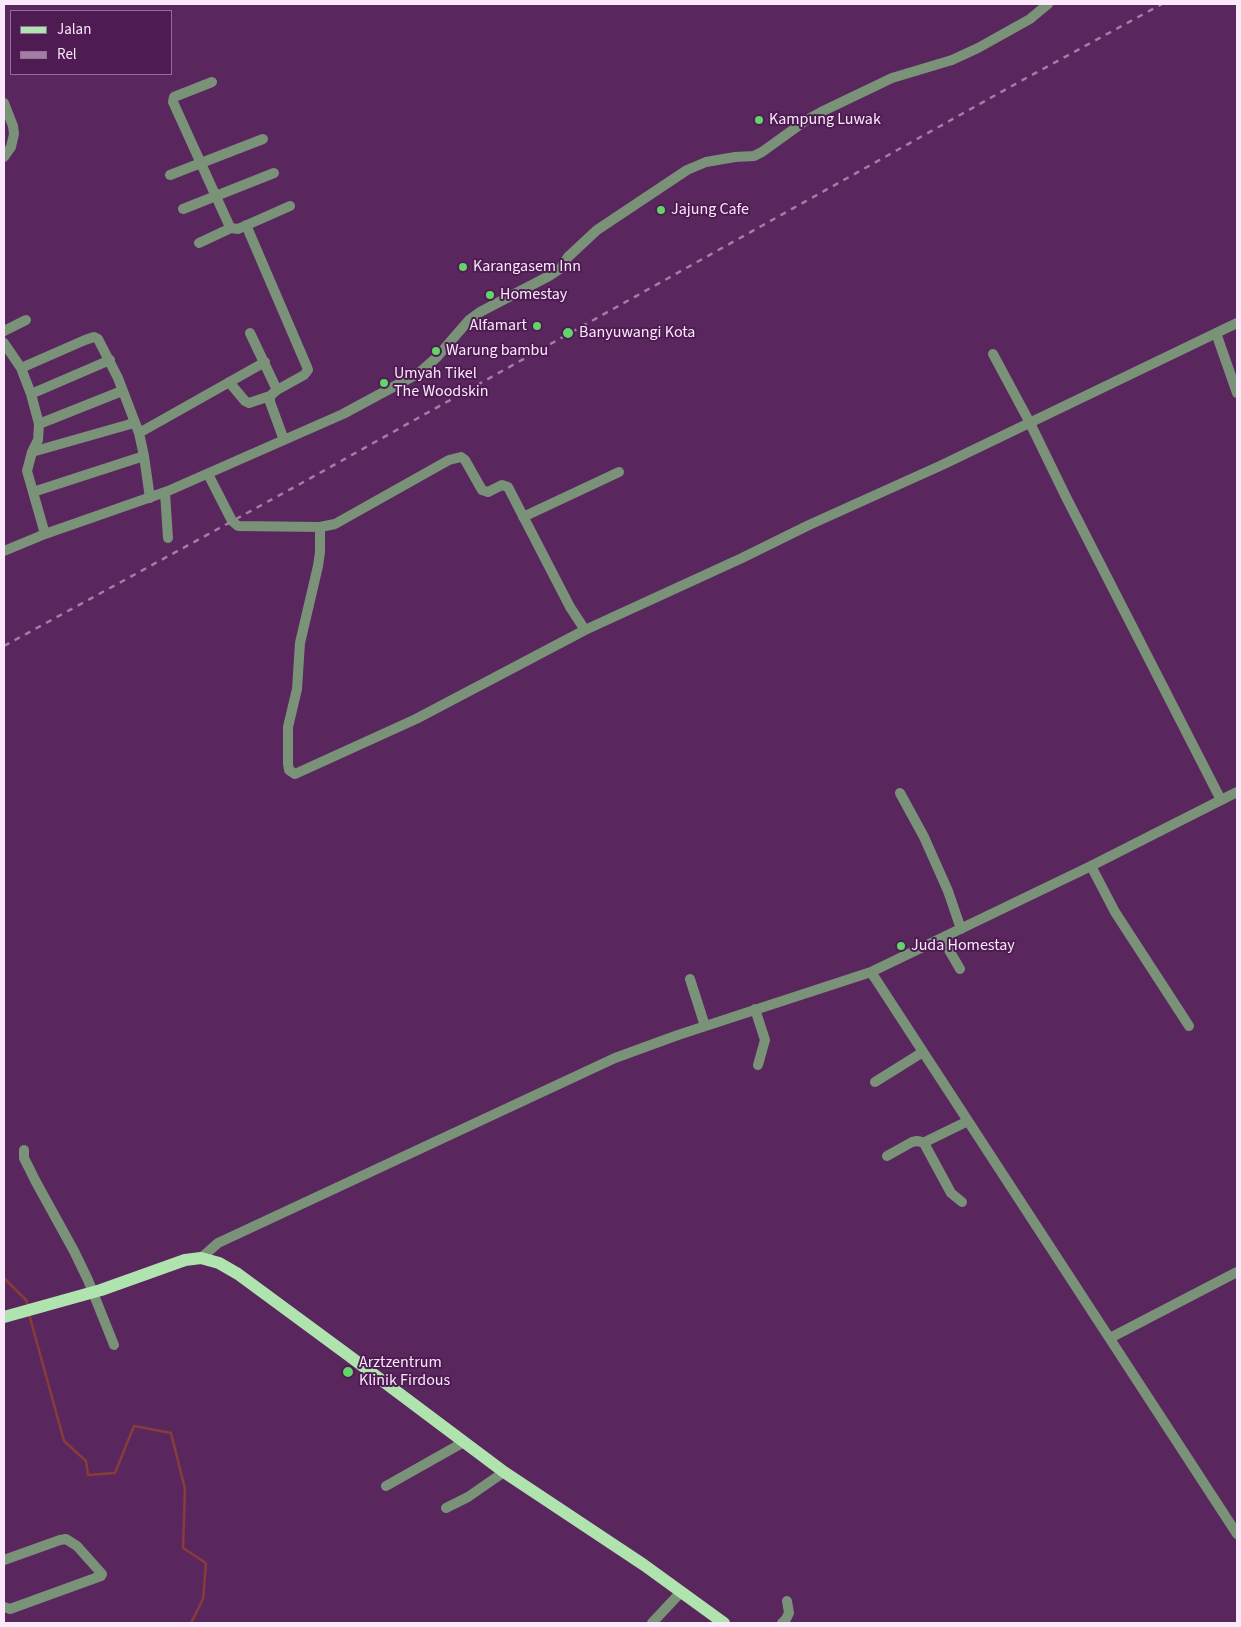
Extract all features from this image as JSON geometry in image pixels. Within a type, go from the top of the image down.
[{"type":"main road","points":[[8,1316],[93,1293],[177,1262],[201,1258],[219,1262],[238,1274],[504,1472],[644,1565],[724,1623]]},
{"type":"street","points":[[4,551],[44,534],[165,493],[343,414],[419,373],[437,357],[469,320],[480,312],[561,268],[568,257],[597,230],[687,170],[706,162],[754,156],[805,120],[892,78],[952,60],[978,48],[1030,19],[1048,4]]},
{"type":"street","points":[[212,82],[174,97],[173,100],[231,228]]},
{"type":"street","points":[[4,103],[13,126],[14,134],[11,147],[4,157]]},
{"type":"street","points":[[170,175],[263,139]]},
{"type":"street","points":[[183,209],[274,173]]},
{"type":"street","points":[[199,243],[231,228],[246,226],[290,206]]},
{"type":"street","points":[[229,382],[245,401],[249,402],[273,393],[304,375],[308,370],[246,226]]},
{"type":"street","points":[[4,331],[26,320]]},
{"type":"street","points":[[320,527],[318,566],[300,643],[297,689],[288,727],[288,764],[289,770],[295,774],[416,719],[585,630],[1030,423],[1237,323]]},
{"type":"street","points":[[250,333],[265,362],[273,393],[270,402],[284,440]]},
{"type":"street","points":[[1216,333],[1237,393]]},
{"type":"street","points":[[21,368],[94,337],[99,341],[110,360],[139,433],[150,498]]},
{"type":"street","points":[[4,343],[21,368],[31,394],[39,424],[38,440],[32,452],[27,471],[44,534]]},
{"type":"street","points":[[993,354],[1030,423],[1221,800]]},
{"type":"street","points":[[31,394],[110,360]]},
{"type":"street","points":[[139,433],[265,362]]},
{"type":"street","points":[[39,424],[122,391]]},
{"type":"street","points":[[32,452],[134,423]]},
{"type":"street","points":[[33,492],[144,456]]},
{"type":"street","points":[[208,474],[232,521],[238,526],[320,527],[335,524],[459,456],[465,460],[484,492],[502,485],[508,487],[570,607],[585,630]]},
{"type":"street","points":[[523,517],[619,472]]},
{"type":"street","points":[[165,493],[168,538]]},
{"type":"street","points":[[201,1258],[218,1243],[615,1058],[705,1026],[871,972],[1091,866],[1237,792]]},
{"type":"street","points":[[900,793],[924,837],[948,891],[961,929]]},
{"type":"street","points":[[1091,866],[1115,912],[1188,1026]]},
{"type":"street","points":[[942,938],[960,969]]},
{"type":"street","points":[[871,972],[1110,1338],[1188,1462],[1237,1534]]},
{"type":"street","points":[[690,979],[705,1026]]},
{"type":"street","points":[[755,1010],[764,1040],[758,1065]]},
{"type":"street","points":[[875,1082],[923,1052]]},
{"type":"street","points":[[887,1156],[912,1142],[926,1143],[968,1121]]},
{"type":"street","points":[[926,1143],[926,1147],[951,1193],[962,1202]]},
{"type":"street","points":[[24,1150],[24,1158],[74,1252],[114,1345]]},
{"type":"street","points":[[1110,1338],[1237,1272]]},
{"type":"street","points":[[386,1486],[464,1442]]},
{"type":"street","points":[[446,1508],[504,1472]]},
{"type":"street","points":[[4,1560],[66,1539],[77,1546],[102,1574],[101,1576],[10,1609],[4,1607]]},
{"type":"street","points":[[652,1623],[681,1592]]},
{"type":"street","points":[[782,1623],[789,1613],[787,1601]]},
{"type":"waterway","points":[[4,1278],[26,1300],[28,1306]]},
{"type":"waterway","points":[[29,1314],[64,1441],[86,1461],[88,1475],[115,1473],[134,1426],[171,1433],[185,1489],[183,1548],[206,1563],[203,1599],[191,1623]]},
{"type":"railway","points":[[4,646],[300,484],[1162,4]]},
{"type":"place","name":"Kampung Luwak","points":[[759,120]]},
{"type":"place","name":"Jajung Cafe","points":[[661,210]]},
{"type":"place","name":"Karangasem Inn","points":[[463,267]]},
{"type":"place","name":"Homestay","points":[[490,295]]},
{"type":"place","name":"Alfamart","points":[[537,326]]},
{"type":"place","name":"Banyuwangi Kota","points":[[568,333]]},
{"type":"place","name":"Warung bambu","points":[[436,351]]},
{"type":"place","name":"Umyah Tikel The Woodskin","points":[[384,383]]},
{"type":"place","name":"Juda Homestay","points":[[901,946]]},
{"type":"place","name":"Arztzentrum Klinik Firdous","points":[[348,1372]]}]
